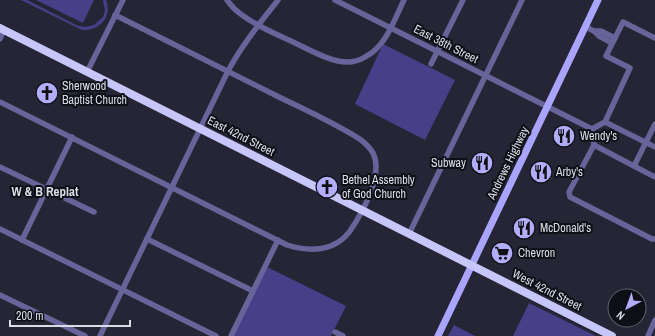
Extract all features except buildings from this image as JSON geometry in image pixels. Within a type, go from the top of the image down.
[{"type":"highway","name":"East 42nd Street","points":[[2,29],[471,265]]},
{"type":"highway","name":"West 42nd Street","points":[[471,265],[612,336]]},
{"type":"main road","name":"Andrews Highway","points":[[438,336],[598,0]]},
{"type":"street","points":[[87,72],[123,0]]},
{"type":"street","points":[[227,0],[241,15],[258,25],[325,57],[343,62],[358,60],[367,56],[382,42],[404,0]]},
{"type":"street","points":[[100,336],[228,71],[236,56],[278,0]]},
{"type":"street","name":"East 38th Street","points":[[335,0],[592,129]]},
{"type":"street","points":[[431,64],[463,0]]},
{"type":"street","points":[[409,234],[522,0]]},
{"type":"street","points":[[0,102],[278,240],[304,250],[317,250],[332,246],[342,240],[349,232],[374,182],[376,170],[372,153],[364,143],[327,121],[116,15]]},
{"type":"street","points":[[655,38],[622,22],[606,56],[630,68],[605,122],[592,129],[594,145],[569,192],[570,197],[652,239],[655,239]]},
{"type":"street","points":[[586,27],[594,31],[599,36],[614,41]]},
{"type":"street","points":[[0,39],[2,29]]},
{"type":"street","points":[[605,122],[655,147]]},
{"type":"street","points":[[634,166],[655,124]]},
{"type":"street","points":[[22,240],[72,137]]},
{"type":"street","points":[[594,145],[655,177]]},
{"type":"street","points":[[0,167],[47,188],[94,212]]},
{"type":"street","points":[[0,229],[216,336]]},
{"type":"street","points":[[147,239],[253,291]]},
{"type":"street","points":[[231,336],[278,240]]},
{"type":"street","points":[[0,295],[85,336]]},
{"type":"street","points":[[648,336],[655,320]]},
{"type":"street","points":[[335,332],[343,336]]},
{"type":"shaded area","points":[[21,0],[27,0],[78,26],[86,27],[94,25],[103,17],[105,11],[103,0],[106,0],[108,12],[103,22],[99,25],[88,30],[82,30]]},
{"type":"shaded area","points":[[36,0],[94,0],[83,23]]},
{"type":"shaded area","points":[[383,44],[455,80],[425,140],[355,104]]},
{"type":"shaded area","points":[[265,266],[346,306],[331,336],[231,336]]},
{"type":"shaded area","points":[[529,303],[596,336],[513,336]]},
{"type":"shaded area","points":[[454,325],[475,336],[448,336]]},
{"type":"place","name":"Sherwood Baptist Church","points":[[47,93]]},
{"type":"place","name":"Wendy's","points":[[564,136]]},
{"type":"place","name":"Subway","points":[[482,163]]},
{"type":"place","name":"Arby's","points":[[541,172]]},
{"type":"place","name":"Bethel Assembly of God Church","points":[[327,187]]},
{"type":"place","name":"McDonald's","points":[[524,228]]},
{"type":"place","name":"Chevron","points":[[502,253]]},
{"type":"district","name":"W & B Replat","points":[[45,191]]}]
